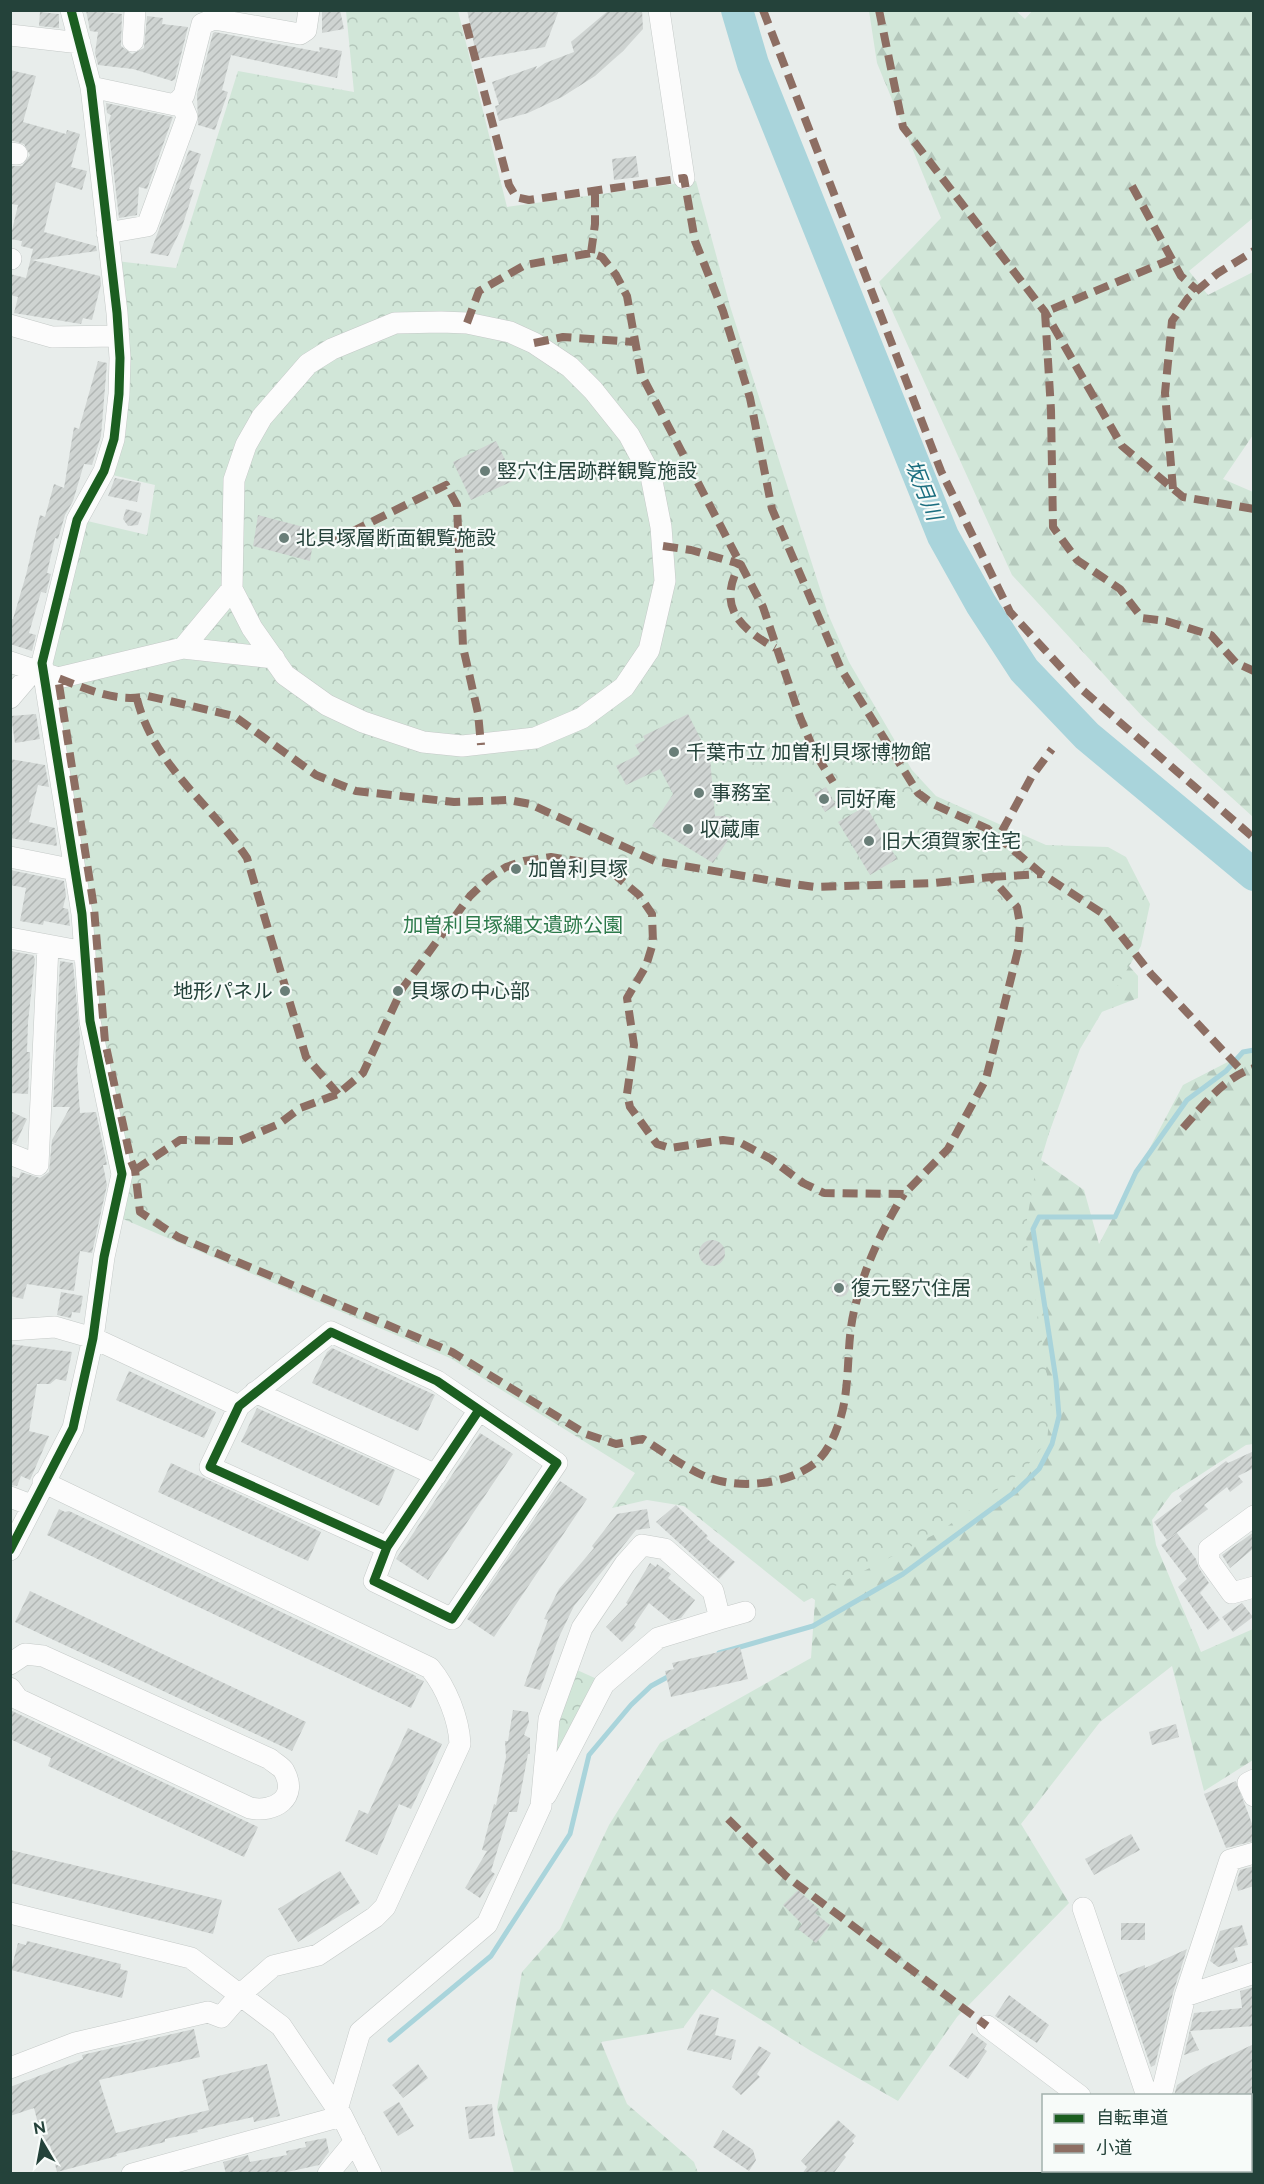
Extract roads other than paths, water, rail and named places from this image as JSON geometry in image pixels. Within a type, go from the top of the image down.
[{"type":"street","points":[[10,698],[38,673],[77,520],[104,471],[114,439],[120,358],[118,336],[91,87],[71,10]]},
{"type":"street","points":[[133,41],[135,10]]},
{"type":"street","points":[[91,87],[176,105],[184,95],[202,24],[220,15],[300,34],[306,30],[309,10]]},
{"type":"street","points":[[660,10],[684,178]]},
{"type":"street","points":[[10,34],[80,43]]},
{"type":"street","points":[[107,233],[147,226],[187,117],[180,100]]},
{"type":"street","points":[[395,323],[467,323],[510,332],[534,343],[570,367],[593,390],[629,435],[651,476],[661,527],[665,581],[649,650],[624,687],[582,718],[536,738],[462,746],[423,742],[363,722],[327,705],[285,675],[273,658],[252,628],[232,589],[234,480],[246,445],[262,417],[309,364],[359,336],[395,323]]},
{"type":"street","points":[[10,326],[52,338],[118,336]]},
{"type":"street","points":[[183,648],[232,589]]},
{"type":"street","points":[[10,662],[57,678],[183,648],[273,658]]},
{"type":"street","points":[[10,1550],[31,1505],[73,1428],[93,1338],[104,1257],[122,1174],[90,1021],[85,952],[75,870],[48,691],[38,673]]},
{"type":"street","points":[[10,857],[75,870]]},
{"type":"street","points":[[10,938],[85,952]]},
{"type":"street","points":[[10,1154],[38,1165],[48,946]]},
{"type":"street","points":[[10,1330],[55,1327],[93,1338],[238,1406]]},
{"type":"street","points":[[387,1547],[210,1467],[238,1406],[331,1332],[437,1381],[557,1463],[452,1619],[374,1581],[387,1547],[478,1410]]},
{"type":"street","points":[[255,1392],[436,1475]]},
{"type":"street","points":[[10,2068],[75,2043],[208,2012],[220,2018],[241,1994],[273,1966],[318,1955],[375,1917],[385,1906],[460,1744],[460,1730],[439,1678],[430,1668],[43,1482]]},
{"type":"street","points":[[10,1497],[31,1505]]},
{"type":"street","points":[[1254,1516],[1209,1549],[1209,1561],[1232,1593],[1254,1587]]},
{"type":"street","points":[[541,1806],[549,1719],[582,1628],[642,1545],[665,1550],[713,1591],[720,1619]]},
{"type":"street","points":[[339,2113],[360,2032],[486,1924],[541,1806],[604,1684],[658,1638],[745,1612]]},
{"type":"street","points":[[10,1664],[25,1654],[43,1656],[270,1759],[284,1770],[288,1784],[285,1797],[276,1808],[264,1811],[250,1808],[18,1699],[10,1688]]},
{"type":"street","points":[[1254,1780],[1248,1783],[1254,1796]]},
{"type":"street","points":[[1161,2094],[1185,1996],[1230,1860],[1254,1852]]},
{"type":"street","points":[[1083,1908],[1146,2094]]},
{"type":"street","points":[[10,1913],[191,1958],[241,1994],[281,2026],[339,2113],[371,2174]]},
{"type":"street","points":[[1185,1996],[1254,1972]]},
{"type":"street","points":[[987,2026],[1077,2094]]},
{"type":"street","points":[[132,2174],[339,2113]]},
{"type":"street","points":[[328,2174],[355,2141]]},
{"type":"waterway","name":"坂月川","points":[[737,10],[753,64],[943,536],[981,604],[1024,670],[1087,736],[1254,875]]},
{"type":"waterway","points":[[719,1653],[813,1626],[903,1574],[1016,1491],[1039,1469],[1052,1444],[1059,1416],[1056,1380],[1033,1229],[1039,1217],[1115,1217],[1136,1172],[1187,1100],[1226,1071],[1243,1052],[1254,1050]]},
{"type":"waterway","points":[[390,2040],[491,1956],[570,1834],[589,1755],[631,1705],[651,1686],[673,1674]]},
{"type":"place","name":"竪穴住居跡群観覧施設","points":[[485,471]]},
{"type":"place","name":"北貝塚層断面観覧施設","points":[[284,538]]},
{"type":"place","name":"千葉市立 加曽利貝塚博物館","points":[[674,752]]},
{"type":"place","name":"事務室","points":[[699,793]]},
{"type":"place","name":"同好庵","points":[[824,799]]},
{"type":"place","name":"収蔵庫","points":[[688,829]]},
{"type":"place","name":"旧大須賀家住宅","points":[[869,841]]},
{"type":"place","name":"加曽利貝塚","points":[[516,869]]},
{"type":"place","name":"地形パネル","points":[[285,991]]},
{"type":"place","name":"貝塚の中心部","points":[[398,991]]},
{"type":"place","name":"復元竪穴住居","points":[[839,1288]]},
{"type":"park label","name":"加曽利貝塚縄文遺跡公園","points":[[513,925]]}]
